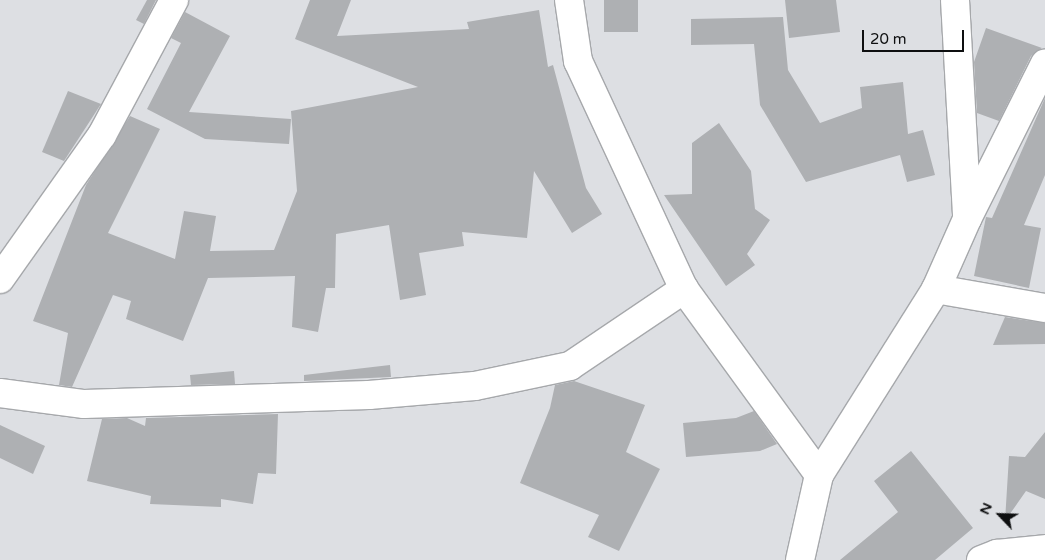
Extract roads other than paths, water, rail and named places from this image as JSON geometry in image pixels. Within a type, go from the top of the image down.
[{"type":"street","points":[[0,279],[102,134],[174,0]]},
{"type":"street","points":[[569,0],[578,61],[684,289],[819,475]]},
{"type":"street","points":[[955,0],[967,219]]},
{"type":"street","points":[[800,560],[819,475],[936,289],[967,219],[1045,63]]},
{"type":"street","points":[[0,392],[84,404],[369,395],[475,386],[570,366],[684,289]]},
{"type":"street","points":[[936,289],[1045,308]]},
{"type":"street","points":[[981,560],[998,554],[1045,549]]}]
